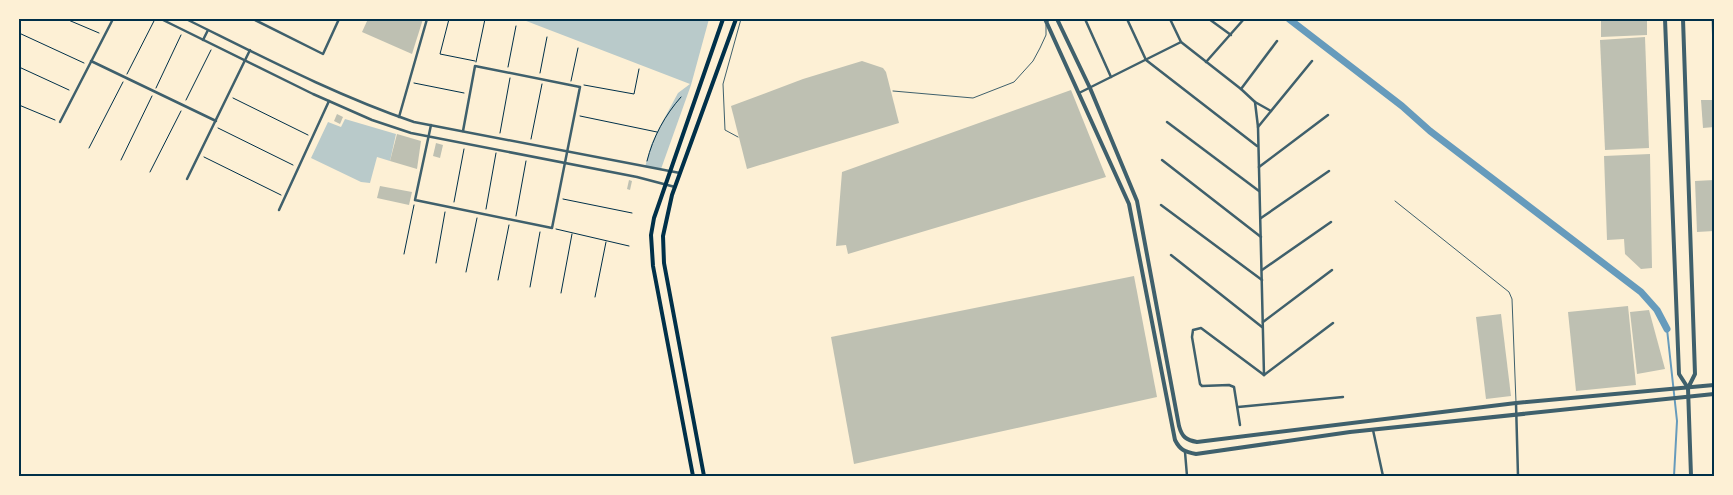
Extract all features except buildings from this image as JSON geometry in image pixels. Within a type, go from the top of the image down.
[{"type":"main road","points":[[693,476],[651,248],[654,218],[723,19]]},
{"type":"main road","points":[[704,476],[664,263],[663,236],[675,187],[736,19]]},
{"type":"street","points":[[60,122],[113,19]]},
{"type":"street","points":[[161,19],[372,120],[428,136],[528,155],[675,187]]},
{"type":"street","points":[[186,19],[318,84],[399,117],[431,125],[680,173]]},
{"type":"street","points":[[253,19],[323,54],[338,19]]},
{"type":"street","points":[[399,117],[427,19]]},
{"type":"street","points":[[1056,19],[1090,88],[1138,201],[1179,426],[1182,435],[1187,440],[1197,442],[1374,422],[1516,403],[1714,385]]},
{"type":"street","points":[[1085,19],[1111,77]]},
{"type":"street","points":[[1127,19],[1146,60],[1258,147]]},
{"type":"street","points":[[1170,19],[1181,42],[1255,102],[1271,111]]},
{"type":"street","points":[[1208,19],[1231,35]]},
{"type":"street","points":[[1206,62],[1244,19]]},
{"type":"street","points":[[1665,19],[1678,374],[1688,388]]},
{"type":"street","points":[[1683,19],[1695,374],[1688,388],[1691,476]]},
{"type":"street","points":[[1046,21],[1129,204],[1175,440],[1179,448],[1185,452],[1196,454],[1373,430],[1714,394]]},
{"type":"street","points":[[203,40],[208,30]]},
{"type":"street","points":[[1241,89],[1277,41]]},
{"type":"street","points":[[1079,94],[1181,42]]},
{"type":"street","points":[[187,179],[250,50]]},
{"type":"street","points":[[91,61],[216,121]]},
{"type":"street","points":[[1258,128],[1312,61]]},
{"type":"street","points":[[431,125],[415,200],[552,228],[580,87],[475,66],[463,131]]},
{"type":"street","points":[[279,210],[329,101]]},
{"type":"street","points":[[1255,102],[1258,128],[1264,375]]},
{"type":"street","points":[[1259,167],[1328,115]]},
{"type":"street","points":[[1167,122],[1259,191]]},
{"type":"street","points":[[1162,160],[1260,237]]},
{"type":"street","points":[[1260,219],[1329,171]]},
{"type":"street","points":[[1161,205],[1262,280]]},
{"type":"street","points":[[1261,270],[1331,222]]},
{"type":"street","points":[[1171,255],[1263,327]]},
{"type":"street","points":[[1263,322],[1332,270]]},
{"type":"street","points":[[1264,375],[1333,323]]},
{"type":"street","points":[[1153,330],[1161,328]]},
{"type":"street","points":[[1240,425],[1234,388],[1229,385],[1202,386],[1200,384],[1192,337],[1194,330],[1201,328],[1264,375]]},
{"type":"street","points":[[1238,407],[1343,397]]},
{"type":"street","points":[[1516,403],[1518,476]]},
{"type":"street","points":[[1299,430],[1301,440]]},
{"type":"street","points":[[1373,430],[1383,476]]},
{"type":"street","points":[[1185,452],[1187,476]]},
{"type":"lane","points":[[738,137],[725,130],[722,84],[741,19]]},
{"type":"lane","points":[[893,91],[974,98],[1014,82],[1029,66],[1040,48],[1046,35],[1046,21],[1052,19]]},
{"type":"lane","points":[[1395,201],[1509,292],[1512,299],[1516,403]]},
{"type":"path","points":[[66,19],[104,36]]},
{"type":"path","points":[[89,148],[155,19]]},
{"type":"path","points":[[449,19],[440,54],[476,61]]},
{"type":"path","points":[[475,66],[485,19]]},
{"type":"path","points":[[507,72],[516,26]]},
{"type":"path","points":[[19,33],[89,65]]},
{"type":"path","points":[[538,78],[547,37]]},
{"type":"path","points":[[570,85],[578,48]]},
{"type":"path","points":[[19,67],[75,93]]},
{"type":"path","points":[[580,87],[584,84],[634,94],[639,69]]},
{"type":"path","points":[[499,138],[511,73]]},
{"type":"path","points":[[530,144],[543,79]]},
{"type":"path","points":[[408,82],[470,94]]},
{"type":"path","points":[[228,96],[313,137]]},
{"type":"path","points":[[646,167],[651,145],[657,132],[681,97]]},
{"type":"path","points":[[19,105],[60,122]]},
{"type":"path","points":[[574,115],[657,132]]},
{"type":"path","points":[[213,125],[298,168]]},
{"type":"path","points":[[453,208],[466,143]]},
{"type":"path","points":[[485,214],[497,149]]},
{"type":"path","points":[[199,154],[285,197]]},
{"type":"path","points":[[515,220],[528,155]]},
{"type":"path","points":[[558,198],[632,213]]},
{"type":"path","points":[[404,254],[415,200]]},
{"type":"path","points":[[436,263],[446,206]]},
{"type":"path","points":[[466,272],[478,213]]},
{"type":"path","points":[[498,280],[510,219]]},
{"type":"path","points":[[530,287],[541,226]]},
{"type":"path","points":[[552,228],[629,246]]},
{"type":"path","points":[[561,293],[572,233]]},
{"type":"path","points":[[595,297],[606,241]]},
{"type":"shaded area","points":[[521,19],[709,19],[691,85],[661,169],[645,167],[651,145],[678,93],[690,84]]},
{"type":"shaded area","points":[[345,119],[396,134],[390,161],[377,157],[370,183],[361,182],[311,158],[328,122],[341,127]]},
{"type":"waterway","points":[[1289,19],[1402,106],[1430,131],[1641,292],[1657,310],[1667,329]]},
{"type":"waterway","points":[[1667,329],[1677,421],[1674,476]]}]
